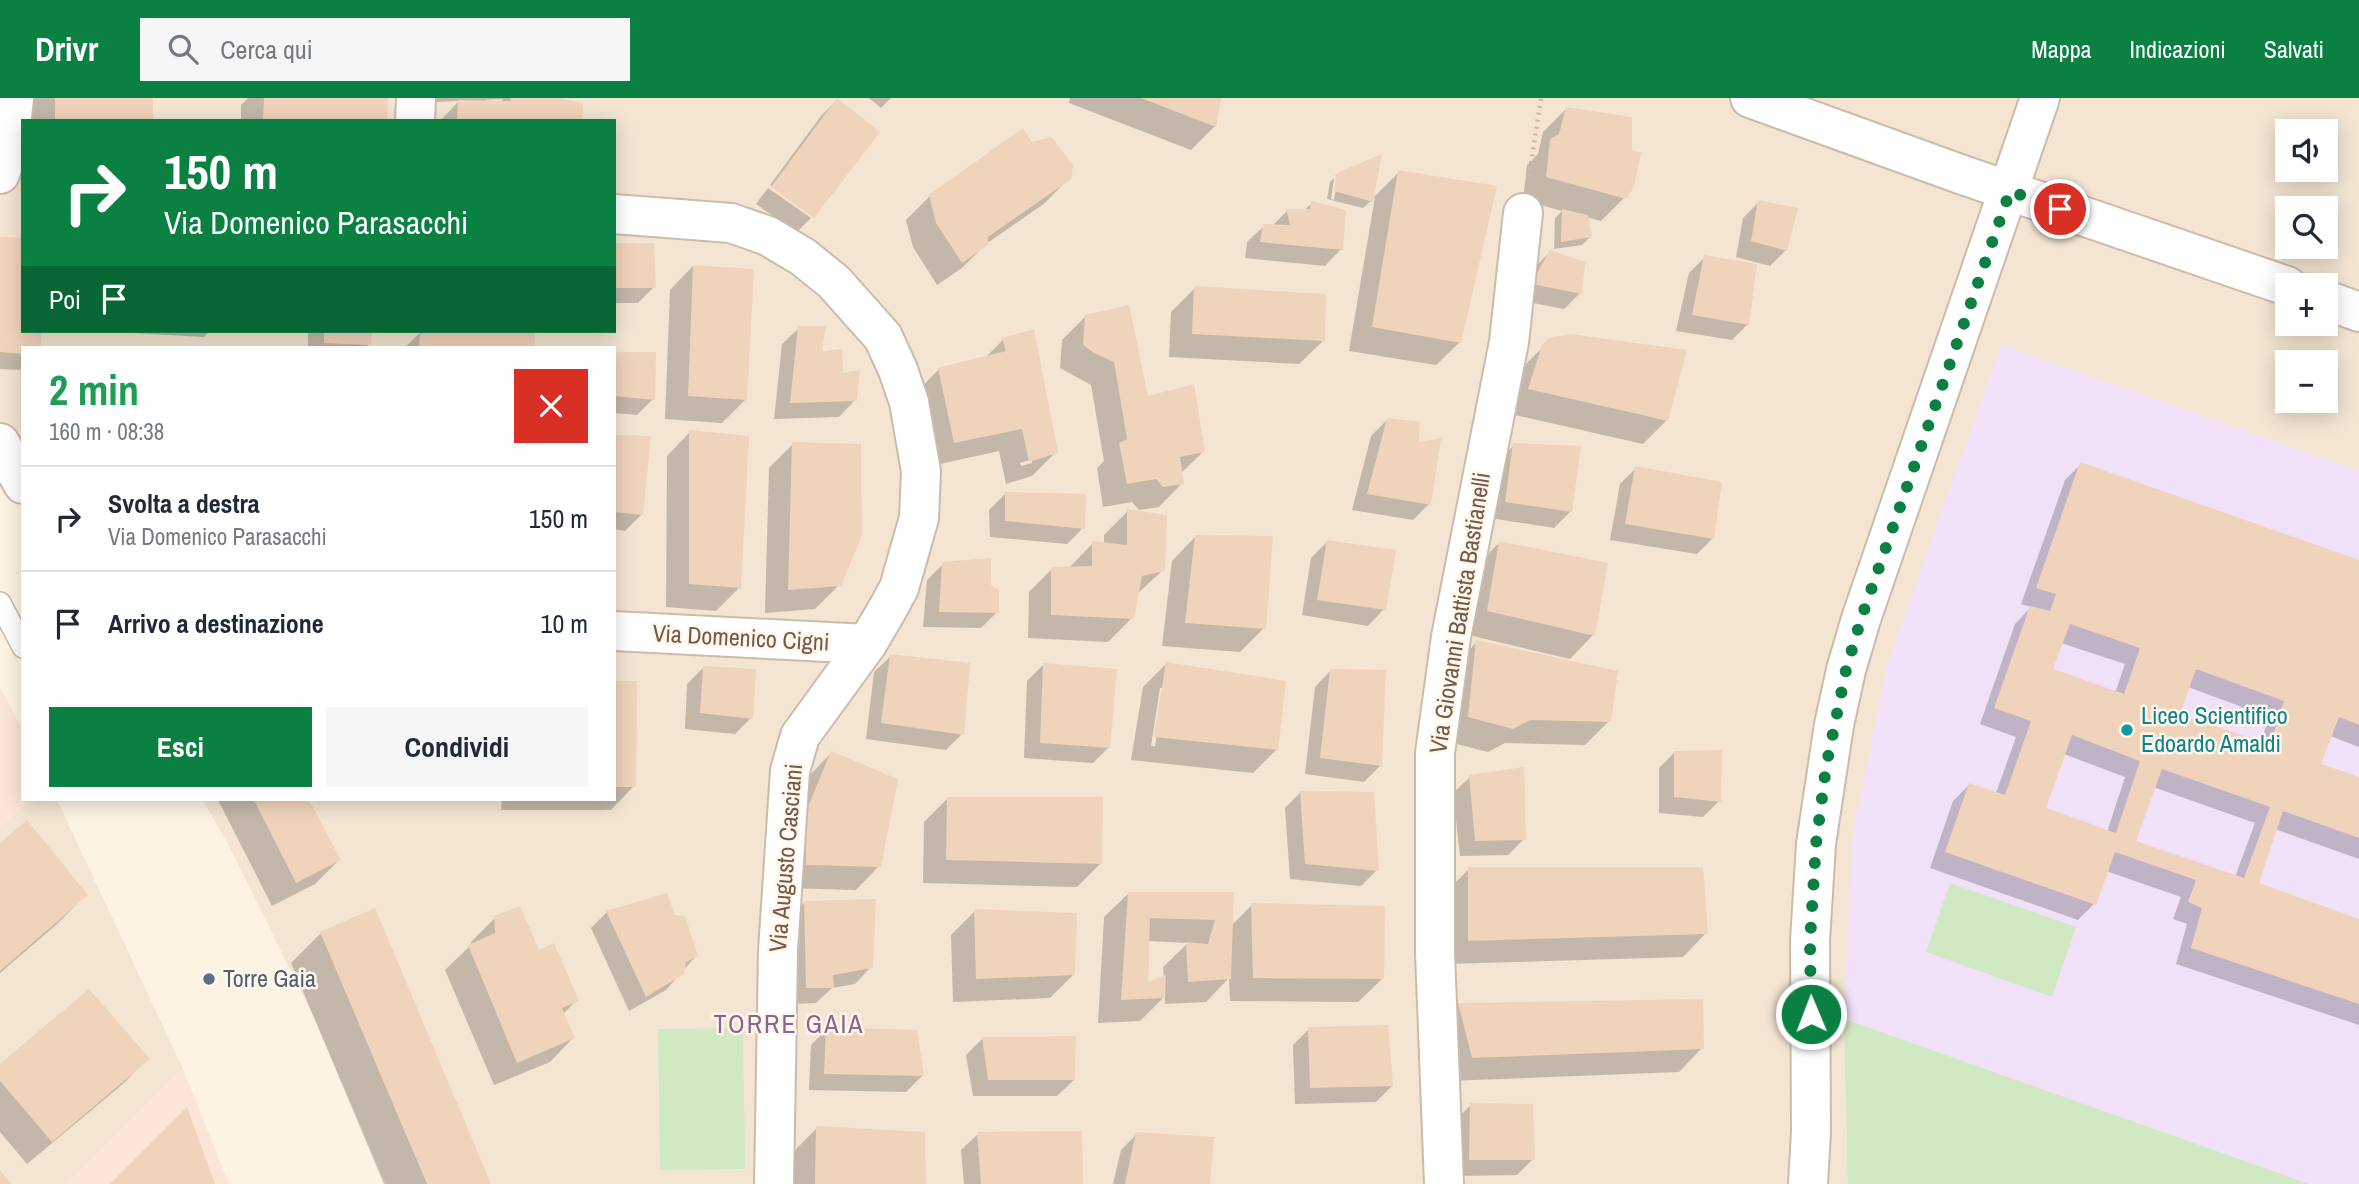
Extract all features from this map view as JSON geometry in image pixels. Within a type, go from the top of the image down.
[{"type":"street","points":[[0,174],[9,148],[14,98]]},
{"type":"street","points":[[415,119],[416,98]]},
{"type":"street","points":[[1750,98],[2275,282]]},
{"type":"street","points":[[1808,1184],[1811,1132],[1811,903],[1821,804],[1846,670],[1861,619],[2040,98]]},
{"type":"street","points":[[0,183],[21,184]]},
{"type":"street","name":"Via Giovanni Battista Bastianelli","points":[[1444,1184],[1435,953],[1435,753],[1451,637],[1509,342],[1523,213]]},
{"type":"street","name":"Via Augusto Casciani","points":[[616,214],[731,223],[768,236],[803,257],[834,282],[883,337],[909,402],[921,471],[919,518],[899,587],[867,644],[800,736],[793,753],[778,951],[774,1184]]},
{"type":"street","points":[[2338,304],[2359,312]]},
{"type":"street","points":[[0,443],[21,480]]},
{"type":"street","name":"Via Domenico Cigni","points":[[616,631],[867,644]]},
{"type":"lane","points":[[0,603],[21,640]]},
{"type":"path","points":[[1523,213],[1541,98]]},
{"type":"shaded area","points":[[0,98],[2359,98],[2359,1184],[386,1184],[317,1024],[230,848],[204,801],[616,801],[616,346],[21,346],[21,464],[0,424]]},
{"type":"shaded area","points":[[2001,345],[2359,471],[2359,1184],[2309,1184],[1844,1019],[1852,839],[1887,665]]},
{"type":"shaded area","points":[[0,687],[21,727],[21,801],[30,801],[0,827]]},
{"type":"shaded area","points":[[30,801],[57,801],[183,1069],[66,1184],[0,1184],[0,827]]},
{"type":"shaded area","points":[[183,1069],[229,1184],[66,1184]]},
{"type":"green space","points":[[1950,883],[2076,927],[2052,997],[1926,952]]},
{"type":"green space","points":[[1844,1019],[2309,1184],[1848,1184]]},
{"type":"green space","points":[[743,1028],[745,1169],[660,1170],[658,1029]]},
{"type":"building","points":[[55,98],[153,98],[153,119],[55,119]]},
{"type":"building","points":[[264,98],[388,98],[387,119],[263,119]]},
{"type":"building","points":[[511,98],[559,98],[583,103],[582,119],[457,119],[458,100],[510,101]]},
{"type":"building","points":[[837,98],[880,132],[814,218],[771,187]]},
{"type":"building","points":[[1141,98],[1221,98],[1216,127]]},
{"type":"building","points":[[1566,107],[1632,117],[1632,151],[1641,152],[1634,187],[1626,199],[1546,177],[1550,139],[1559,134]]},
{"type":"building","points":[[1023,128],[1032,142],[1051,137],[1073,165],[1071,179],[988,237],[988,245],[962,263],[936,223],[929,195]]},
{"type":"building","points":[[1382,154],[1373,202],[1334,191],[1337,173]]},
{"type":"building","points":[[1398,170],[1497,186],[1461,343],[1372,327]]},
{"type":"building","points":[[1758,200],[1798,208],[1787,251],[1751,241]]},
{"type":"building","points":[[1311,201],[1346,210],[1343,250],[1260,242],[1263,224],[1290,225],[1286,209],[1310,209]]},
{"type":"building","points":[[1562,209],[1588,215],[1592,237],[1561,242]]},
{"type":"building","points":[[0,237],[21,238],[21,333],[42,333],[41,346],[21,346],[21,354],[0,352]]},
{"type":"building","points":[[616,243],[654,243],[656,288],[616,288]]},
{"type":"building","points":[[1550,250],[1585,262],[1582,294],[1531,284]]},
{"type":"building","points":[[1704,255],[1757,264],[1749,325],[1692,315]]},
{"type":"building","points":[[693,265],[754,269],[747,400],[688,396]]},
{"type":"building","points":[[1194,286],[1326,294],[1325,341],[1192,334]]},
{"type":"building","points":[[1129,305],[1148,396],[1194,384],[1205,452],[1180,457],[1184,484],[1163,487],[1156,479],[1127,484],[1119,443],[1127,439],[1114,362],[1083,345],[1085,315]]},
{"type":"building","points":[[798,326],[826,326],[822,351],[842,349],[843,373],[860,370],[857,401],[790,403]]},
{"type":"building","points":[[1034,329],[1058,453],[1029,462],[1022,429],[954,443],[938,368],[1006,351],[1002,338]]},
{"type":"building","points":[[324,333],[372,333],[371,345],[324,343]]},
{"type":"building","points":[[420,333],[535,333],[534,346],[419,346]]},
{"type":"building","points":[[1570,334],[1687,350],[1668,421],[1528,389],[1542,345],[1549,338]]},
{"type":"building","points":[[616,352],[656,352],[655,400],[616,396]]},
{"type":"building","points":[[1387,418],[1420,422],[1419,442],[1441,438],[1431,505],[1367,494]]},
{"type":"building","points":[[689,430],[749,436],[741,588],[689,584]]},
{"type":"building","points":[[616,435],[651,436],[643,515],[616,512]]},
{"type":"building","points":[[792,442],[861,444],[862,535],[841,586],[788,590]]},
{"type":"building","points":[[1513,443],[1581,446],[1572,512],[1505,502]]},
{"type":"building","name":"Liceo Scientifico Edoardo Amaldi","points":[[2080,462],[2359,560],[2359,725],[2339,717],[2321,764],[2359,777],[2359,838],[2283,811],[2259,883],[2359,919],[2359,1004],[2191,948],[2202,908],[2188,902],[2196,880],[2115,852],[2096,905],[1945,852],[1969,783],[2005,795],[2031,721],[1994,708],[2030,606],[2050,611],[2056,594],[2036,588]],"holes":[[[2070,624],[2140,648],[2124,694],[2053,669]],[[2196,669],[2284,701],[2270,745],[2180,714]],[[2072,735],[2140,761],[2116,833],[2046,808]],[[2162,769],[2270,807],[2244,878],[2136,841]]]},
{"type":"building","points":[[1635,466],[1722,482],[1714,539],[1625,524]]},
{"type":"building","points":[[1005,492],[1086,494],[1085,529],[1005,521]]},
{"type":"building","points":[[1127,509],[1167,515],[1165,571],[1142,576],[1134,619],[1051,615],[1051,567],[1092,566],[1092,541],[1127,545]]},
{"type":"building","points":[[1195,535],[1273,536],[1266,629],[1185,623]]},
{"type":"building","points":[[1327,540],[1396,550],[1386,610],[1317,600]]},
{"type":"building","points":[[1499,541],[1608,563],[1595,636],[1487,611]]},
{"type":"building","points":[[991,558],[991,585],[999,590],[999,613],[939,612],[942,562]]},
{"type":"building","points":[[1476,640],[1618,671],[1611,722],[1530,720],[1513,729],[1468,717]]},
{"type":"building","points":[[890,654],[970,663],[964,735],[881,723]]},
{"type":"building","points":[[1166,662],[1286,681],[1278,750],[1154,737]]},
{"type":"building","points":[[1043,663],[1117,669],[1110,748],[1040,743]]},
{"type":"building","points":[[703,666],[756,669],[753,719],[700,713]]},
{"type":"building","points":[[1330,669],[1386,670],[1382,766],[1320,758]]},
{"type":"building","points":[[616,681],[637,681],[636,787],[616,787]]},
{"type":"building","points":[[1722,750],[1721,802],[1674,797],[1674,751]]},
{"type":"building","points":[[831,751],[898,779],[881,867],[806,865],[805,814]]},
{"type":"building","points":[[1524,767],[1526,840],[1475,841],[1469,775]]},
{"type":"building","points":[[1300,791],[1374,792],[1379,871],[1305,864]]},
{"type":"building","points":[[947,797],[1103,797],[1102,864],[946,860]]},
{"type":"building","points":[[255,801],[310,801],[341,860],[296,883]]},
{"type":"building","points":[[27,820],[88,895],[0,971],[0,843]]},
{"type":"building","points":[[1468,867],[1703,867],[1708,934],[1468,941]]},
{"type":"building","points":[[1128,892],[1234,892],[1231,979],[1188,982],[1186,942],[1208,944],[1215,920],[1150,918],[1148,982],[1166,975],[1165,998],[1121,1000]]},
{"type":"building","points":[[667,893],[675,915],[685,916],[698,956],[686,962],[684,974],[646,997],[606,911]]},
{"type":"building","points":[[876,899],[873,968],[833,975],[834,988],[806,988],[804,901]]},
{"type":"building","points":[[1251,903],[1385,906],[1384,979],[1253,978]]},
{"type":"building","points":[[520,906],[539,950],[554,943],[579,1001],[562,1008],[575,1038],[517,1063],[468,945],[495,933],[494,916]]},
{"type":"building","points":[[375,908],[491,1184],[427,1184],[320,932]]},
{"type":"building","points":[[974,909],[1077,913],[1075,975],[976,979]]},
{"type":"building","points":[[89,989],[150,1059],[52,1142],[0,1081],[0,1064]]},
{"type":"building","points":[[1703,999],[1704,1049],[1472,1058],[1458,1003]]},
{"type":"building","points":[[1388,1025],[1393,1086],[1310,1088],[1308,1027]]},
{"type":"building","points":[[826,1027],[917,1030],[924,1076],[824,1074]]},
{"type":"building","points":[[1076,1036],[1075,1080],[988,1080],[982,1037]]},
{"type":"building","points":[[1470,1103],[1533,1104],[1535,1160],[1469,1160]]},
{"type":"building","points":[[187,1107],[215,1184],[110,1184]]},
{"type":"building","points":[[816,1126],[925,1132],[926,1184],[815,1184]]},
{"type":"building","points":[[1082,1131],[1083,1184],[981,1184],[977,1132]]},
{"type":"building","points":[[1136,1132],[1214,1137],[1210,1184],[1125,1184]]},
{"type":"building","points":[[0,1170],[12,1184],[0,1184]]},
{"type":"place","name":"Liceo Scientifico Edoardo Amaldi","points":[[2127,730]]},
{"type":"place","name":"Torre Gaia","points":[[209,979]]},
{"type":"district","name":"TORRE GAIA","points":[[789,1024]]},
{"type":"route","points":[[1811,1014],[1811,903],[1816,844],[1826,767],[1846,670],[1856,636],[2010,191],[2060,209]]}]
